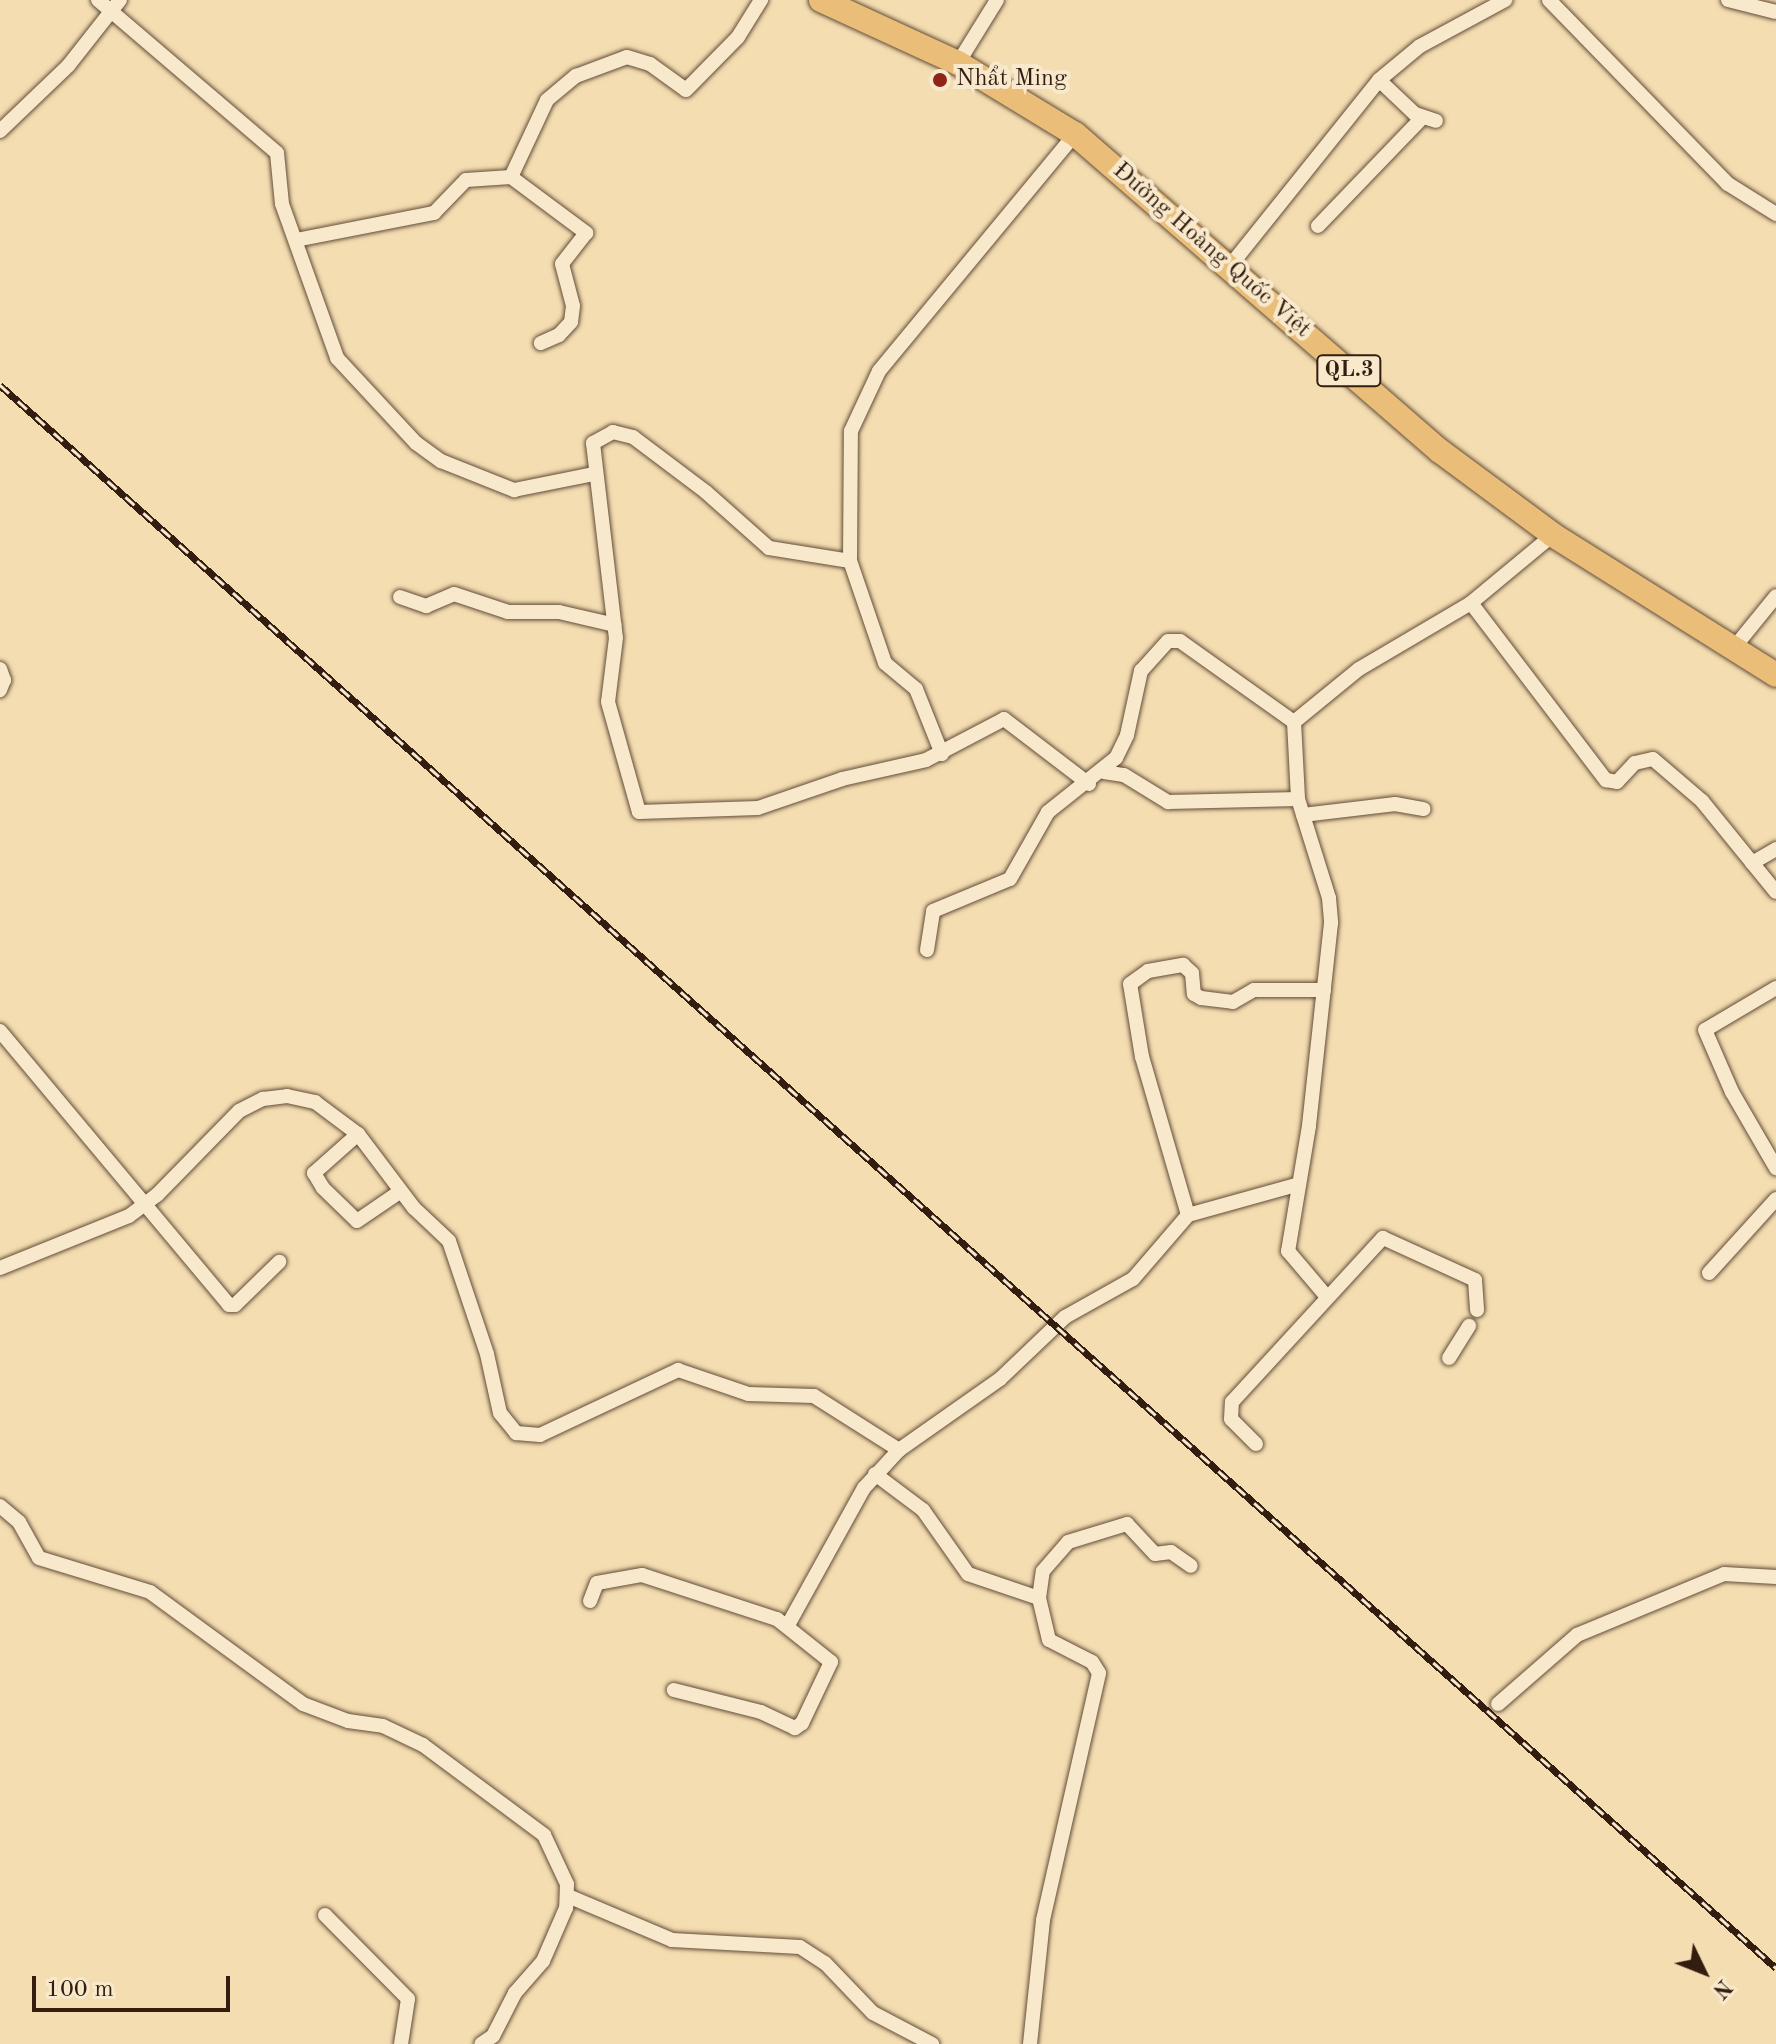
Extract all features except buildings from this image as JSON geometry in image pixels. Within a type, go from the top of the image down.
[{"type":"highway","name":"Đường Hoàng Quốc Việt","points":[[821,0],[958,63],[1075,134],[1440,451],[1553,535],[1776,675]]},
{"type":"street","points":[[98,0],[116,6],[277,153],[280,194],[342,366],[428,453],[514,490],[594,474]]},
{"type":"street","points":[[511,177],[547,100],[560,86],[627,57],[650,64],[686,90],[738,37],[761,0]]},
{"type":"street","points":[[958,63],[997,0]]},
{"type":"street","points":[[1230,266],[1379,80],[1420,46],[1505,0]]},
{"type":"street","points":[[1549,0],[1728,184],[1776,214]]},
{"type":"street","points":[[1728,0],[1776,12]]},
{"type":"street","points":[[0,131],[68,66],[116,6]]},
{"type":"street","points":[[1318,226],[1428,120],[1379,80]]},
{"type":"street","points":[[942,754],[916,689],[885,663],[850,561],[848,451],[866,390],[1075,134]]},
{"type":"street","points":[[296,240],[434,213],[466,180],[511,177],[586,233],[562,264],[573,306],[571,322],[541,343]]},
{"type":"street","points":[[850,561],[769,548],[706,492],[623,432],[602,435],[593,443],[594,474],[603,505],[615,625],[608,702],[635,806],[646,815],[758,808],[842,779],[942,754],[1004,719],[1089,784]]},
{"type":"street","points":[[1294,722],[1359,669],[1471,603],[1553,535]]},
{"type":"street","points":[[400,597],[426,606],[454,594],[508,612],[559,612],[615,625]]},
{"type":"street","points":[[1733,649],[1776,596]]},
{"type":"street","points":[[1471,603],[1606,780],[1617,782],[1635,763],[1653,759],[1702,801],[1776,892]]},
{"type":"street","points":[[927,950],[933,911],[1010,879],[1048,812],[1104,772],[1127,735],[1141,671],[1174,639],[1294,722]]},
{"type":"street","points":[[0,669],[4,680],[0,690]]},
{"type":"street","points":[[1294,722],[1298,799],[1331,911],[1324,990],[1288,1251],[1327,1297]]},
{"type":"street","points":[[1104,772],[1124,775],[1168,802],[1298,799]]},
{"type":"street","points":[[1303,815],[1395,804],[1424,809]]},
{"type":"street","points":[[1752,863],[1776,849]]},
{"type":"street","points":[[1188,1215],[1142,1057],[1131,998],[1133,979],[1187,966],[1194,994],[1233,1002],[1254,990],[1324,990]]},
{"type":"street","points":[[1776,988],[1705,1030],[1732,1092],[1776,1168]]},
{"type":"street","points":[[0,1031],[229,1305],[235,1305],[279,1262]]},
{"type":"street","points":[[0,1268],[145,1206],[217,1128],[263,1099],[287,1096],[315,1102],[358,1134],[401,1191],[439,1229],[455,1254],[500,1413],[516,1433],[540,1435],[678,1370],[748,1394],[814,1396],[899,1450]]},
{"type":"street","points":[[358,1134],[314,1173],[323,1188],[357,1221],[401,1191]]},
{"type":"street","points":[[788,1625],[811,1577],[875,1474],[899,1450],[988,1388],[1065,1317],[1133,1279],[1188,1215],[1296,1185]]},
{"type":"street","points":[[1709,1273],[1776,1199]]},
{"type":"street","points":[[1256,1444],[1231,1419],[1232,1402],[1378,1242],[1388,1238],[1475,1280],[1477,1310]]},
{"type":"street","points":[[1449,1358],[1469,1326]]},
{"type":"street","points":[[875,1474],[923,1510],[968,1574],[1039,1598]]},
{"type":"street","points":[[0,1506],[19,1522],[33,1550],[47,1562],[140,1587],[303,1704],[348,1721],[383,1726],[436,1753],[544,1835],[568,1896],[548,1953],[515,1993],[493,2036],[481,2044]]},
{"type":"street","points":[[1030,2044],[1043,1920],[1099,1673],[1092,1662],[1053,1646],[1039,1598],[1043,1571],[1058,1550],[1127,1524],[1155,1554],[1171,1552],[1191,1566]]},
{"type":"street","points":[[1498,1704],[1577,1635],[1724,1574],[1776,1577]]},
{"type":"street","points":[[590,1601],[597,1583],[642,1575],[788,1625],[831,1662],[799,1727],[674,1690]]},
{"type":"street","points":[[568,1896],[672,1940],[800,1947],[825,1963],[873,2013],[932,2044]]},
{"type":"street","points":[[325,1915],[408,1999],[401,2044]]},
{"type":"railway","points":[[0,385],[1776,1968]]},
{"type":"place","name":"Nhẩt Ming","points":[[940,80]]}]
